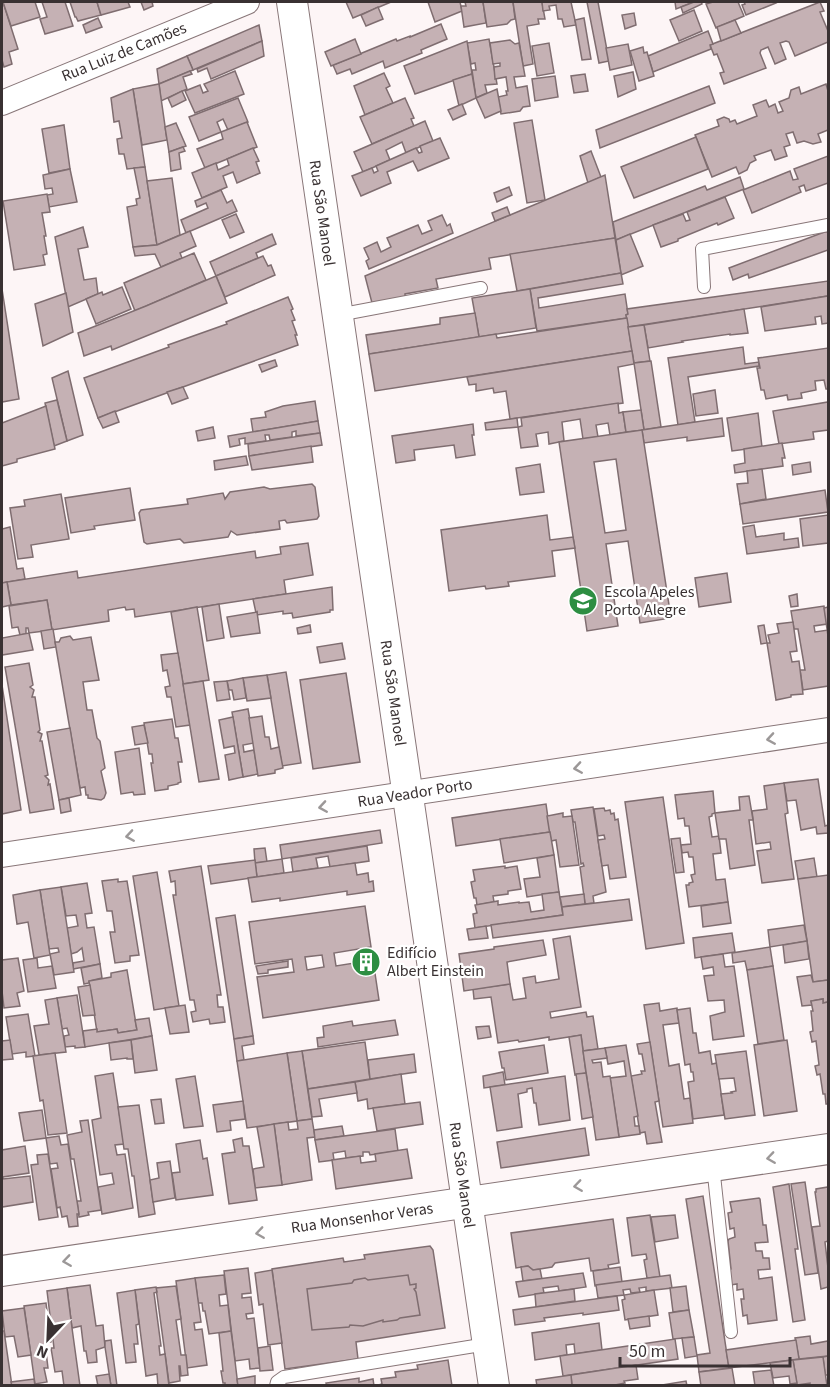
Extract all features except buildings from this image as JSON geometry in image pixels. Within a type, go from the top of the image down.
[{"type":"street","name":"Rua Luiz de Camões","points":[[2,103],[247,2]]},
{"type":"street","name":"Rua São Manoel","points":[[292,2],[494,1386]]},
{"type":"street","name":"Rua Veador Porto","points":[[2,855],[828,730]]},
{"type":"street","name":"Rua Monsenhor Veras","points":[[2,1271],[828,1149]]},
{"type":"lane","points":[[704,287],[702,249],[828,225]]},
{"type":"lane","points":[[337,315],[481,288]]},
{"type":"lane","points":[[713,1166],[731,1332]]},
{"type":"lane","points":[[276,1386],[277,1382],[284,1377],[488,1344]]},
{"type":"place","name":"Escola Apeles Porto Alegre","points":[[583,601]]},
{"type":"place","name":"Edifício Albert Einstein","points":[[366,962]]}]
